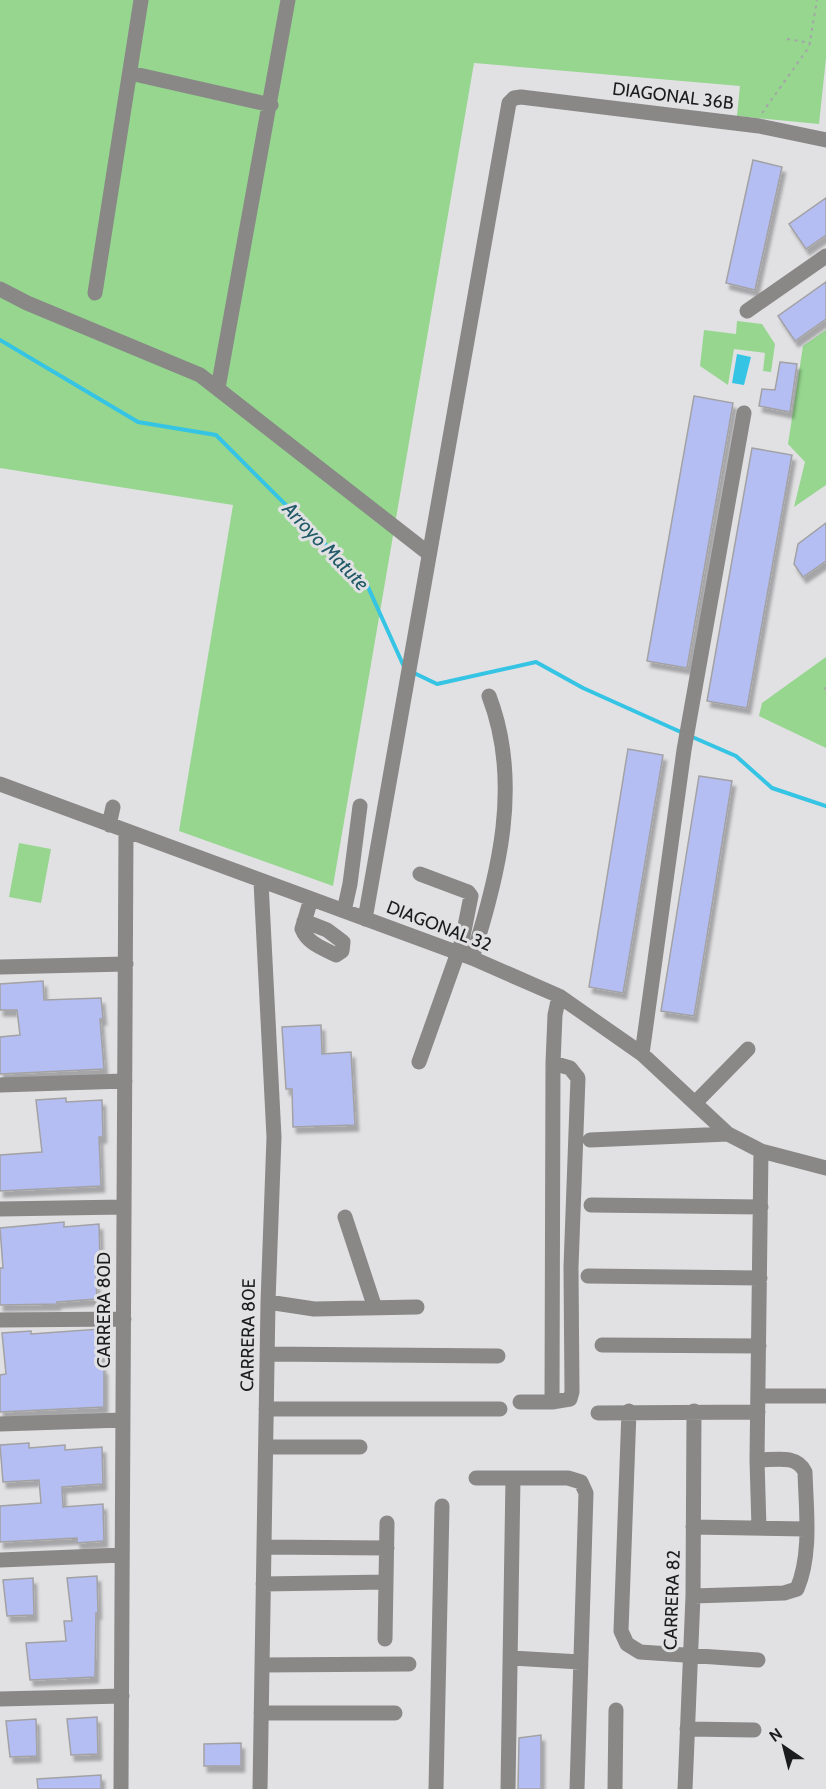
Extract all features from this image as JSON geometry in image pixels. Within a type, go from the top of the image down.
[{"type":"street","points":[[94,293],[141,0]]},
{"type":"street","points":[[218,388],[271,105],[288,0]]},
{"type":"street","points":[[130,73],[271,105]]},
{"type":"street","name":"DIAGONAL 36B","points":[[428,553],[506,110],[514,98],[759,126],[826,140]]},
{"type":"street","points":[[747,311],[826,256]]},
{"type":"street","points":[[0,289],[27,303],[200,375],[428,553],[365,919]]},
{"type":"street","points":[[642,1054],[684,750],[744,413]]},
{"type":"street","points":[[472,958],[495,884],[505,826],[504,767],[495,710],[489,696]]},
{"type":"street","name":"DIAGONAL 32","points":[[0,784],[472,958],[558,996],[642,1054],[728,1134],[761,1151],[826,1168]]},
{"type":"street","points":[[344,911],[350,884],[360,806]]},
{"type":"street","points":[[109,825],[113,807]]},
{"type":"street","name":"CARRERA 80D","points":[[121,1789],[126,832]]},
{"type":"street","points":[[418,1062],[456,952],[462,941],[471,896],[468,892],[420,874]]},
{"type":"street","name":"CARRERA 80E","points":[[260,1789],[268,1302],[274,1137],[261,882]]},
{"type":"street","points":[[304,921],[311,900]]},
{"type":"street","points":[[0,967],[126,964]]},
{"type":"street","points":[[552,1402],[553,1064],[558,996]]},
{"type":"street","points":[[695,1103],[748,1049]]},
{"type":"street","points":[[520,1402],[552,1402],[570,1398],[572,1392],[571,1267],[578,1078],[570,1068],[553,1064]]},
{"type":"street","points":[[0,1085],[125,1081]]},
{"type":"street","points":[[590,1140],[728,1134]]},
{"type":"street","points":[[759,1528],[757,1460],[761,1151]]},
{"type":"street","points":[[591,1205],[760,1207]]},
{"type":"street","points":[[0,1209],[124,1207]]},
{"type":"street","points":[[345,1217],[375,1308]]},
{"type":"street","points":[[588,1276],[760,1278]]},
{"type":"street","points":[[268,1302],[314,1309],[417,1307]]},
{"type":"street","points":[[0,1320],[124,1319]]},
{"type":"street","points":[[602,1345],[759,1346]]},
{"type":"street","points":[[267,1354],[498,1356]]},
{"type":"street","points":[[598,1413],[694,1412],[824,1396]]},
{"type":"street","points":[[266,1409],[500,1409]]},
{"type":"street","points":[[629,1412],[621,1631],[627,1644],[640,1652],[758,1660]]},
{"type":"street","name":"CARRERA 82","points":[[685,1789],[693,1596],[694,1412]]},
{"type":"street","points":[[0,1424],[123,1420]]},
{"type":"street","points":[[266,1447],[360,1447]]},
{"type":"street","points":[[693,1596],[784,1593],[797,1589],[802,1576],[806,1529],[805,1472],[802,1464],[794,1459],[757,1460]]},
{"type":"street","points":[[476,1478],[568,1478],[581,1482],[586,1493],[578,1789]]},
{"type":"street","points":[[508,1789],[512,1658],[513,1478]]},
{"type":"street","points":[[436,1789],[442,1506]]},
{"type":"street","points":[[385,1639],[387,1523]]},
{"type":"street","points":[[693,1527],[806,1529]]},
{"type":"street","points":[[264,1546],[387,1548]]},
{"type":"street","points":[[0,1560],[122,1555]]},
{"type":"street","points":[[263,1584],[386,1582]]},
{"type":"street","points":[[512,1658],[580,1662]]},
{"type":"street","points":[[262,1665],[409,1664]]},
{"type":"street","points":[[0,1699],[122,1696]]},
{"type":"street","points":[[615,1789],[616,1710]]},
{"type":"street","points":[[261,1713],[395,1713]]},
{"type":"street","points":[[687,1729],[754,1730]]},
{"type":"path","points":[[759,126],[762,113],[794,71],[811,43],[817,0]]},
{"type":"path","points":[[787,39],[811,43]]},
{"type":"green space","points":[[0,0],[826,0],[826,58],[819,124],[737,116],[740,86],[474,63],[333,886],[179,831],[233,505],[0,468]]},
{"type":"green space","points":[[737,321],[762,324],[775,344],[771,372],[763,371],[765,353],[734,349],[728,385],[700,366],[704,330],[736,334]]},
{"type":"green space","points":[[826,330],[826,485],[794,507],[805,462],[788,444],[803,346]]},
{"type":"green space","points":[[826,657],[826,748],[759,716],[762,703]]},
{"type":"green space","points":[[19,843],[51,849],[41,903],[9,897]]},
{"type":"water","points":[[737,354],[751,357],[744,385],[732,383]]},
{"type":"building","points":[[753,160],[782,167],[755,290],[726,283]]},
{"type":"building","points":[[826,198],[826,235],[806,249],[789,224]]},
{"type":"building","points":[[826,282],[826,319],[795,341],[778,316]]},
{"type":"building","points":[[780,362],[797,364],[790,412],[759,406],[762,389],[775,390]]},
{"type":"building","points":[[694,396],[733,403],[687,668],[647,661]]},
{"type":"building","points":[[752,448],[792,455],[747,708],[707,701]]},
{"type":"building","points":[[826,523],[826,561],[803,577],[794,564],[798,544]]},
{"type":"building","points":[[628,749],[663,755],[623,993],[589,987]]},
{"type":"building","points":[[699,776],[732,781],[694,1016],[661,1011]]},
{"type":"building","points":[[43,981],[44,1000],[101,998],[103,1019],[100,1019],[104,1069],[0,1074],[0,1037],[20,1035],[17,1010],[0,1010],[0,984]]},
{"type":"building","points":[[321,1025],[322,1054],[351,1052],[355,1125],[293,1127],[292,1089],[286,1089],[282,1027]]},
{"type":"building","points":[[66,1098],[66,1102],[102,1100],[103,1137],[99,1137],[101,1186],[0,1191],[0,1155],[42,1152],[36,1100]]},
{"type":"building","points":[[64,1222],[64,1227],[99,1224],[100,1261],[95,1262],[97,1299],[57,1302],[57,1304],[0,1305],[0,1268],[3,1268],[0,1228]]},
{"type":"building","points":[[100,1329],[102,1369],[104,1369],[104,1407],[0,1412],[0,1375],[6,1374],[2,1333],[31,1331],[31,1334]]},
{"type":"building","points":[[29,1443],[29,1448],[65,1445],[65,1450],[102,1447],[103,1484],[62,1487],[63,1507],[103,1504],[104,1541],[77,1543],[77,1538],[0,1542],[0,1506],[41,1503],[39,1480],[3,1482],[0,1445]]},
{"type":"building","points":[[97,1576],[95,1677],[30,1680],[26,1643],[66,1641],[64,1621],[72,1621],[67,1578]]},
{"type":"building","points":[[33,1578],[34,1615],[7,1616],[3,1580]]},
{"type":"building","points":[[97,1717],[98,1754],[71,1755],[67,1719]]},
{"type":"building","points":[[36,1719],[37,1756],[10,1757],[6,1721]]},
{"type":"building","points":[[541,1735],[541,1789],[518,1789],[519,1738]]},
{"type":"building","points":[[241,1743],[241,1766],[204,1766],[204,1744]]},
{"type":"building","points":[[101,1775],[101,1789],[38,1789],[37,1779]]},
{"type":"waterway","name":"Arroyo Matute","points":[[0,340],[138,422],[216,435],[368,587],[405,669]]},
{"type":"waterway","name":"Arroyo Matute","points":[[412,672],[437,684],[536,662],[583,688],[683,733]]},
{"type":"waterway","name":"Arroyo Matute","points":[[690,736],[736,756],[772,788],[826,806]]}]
